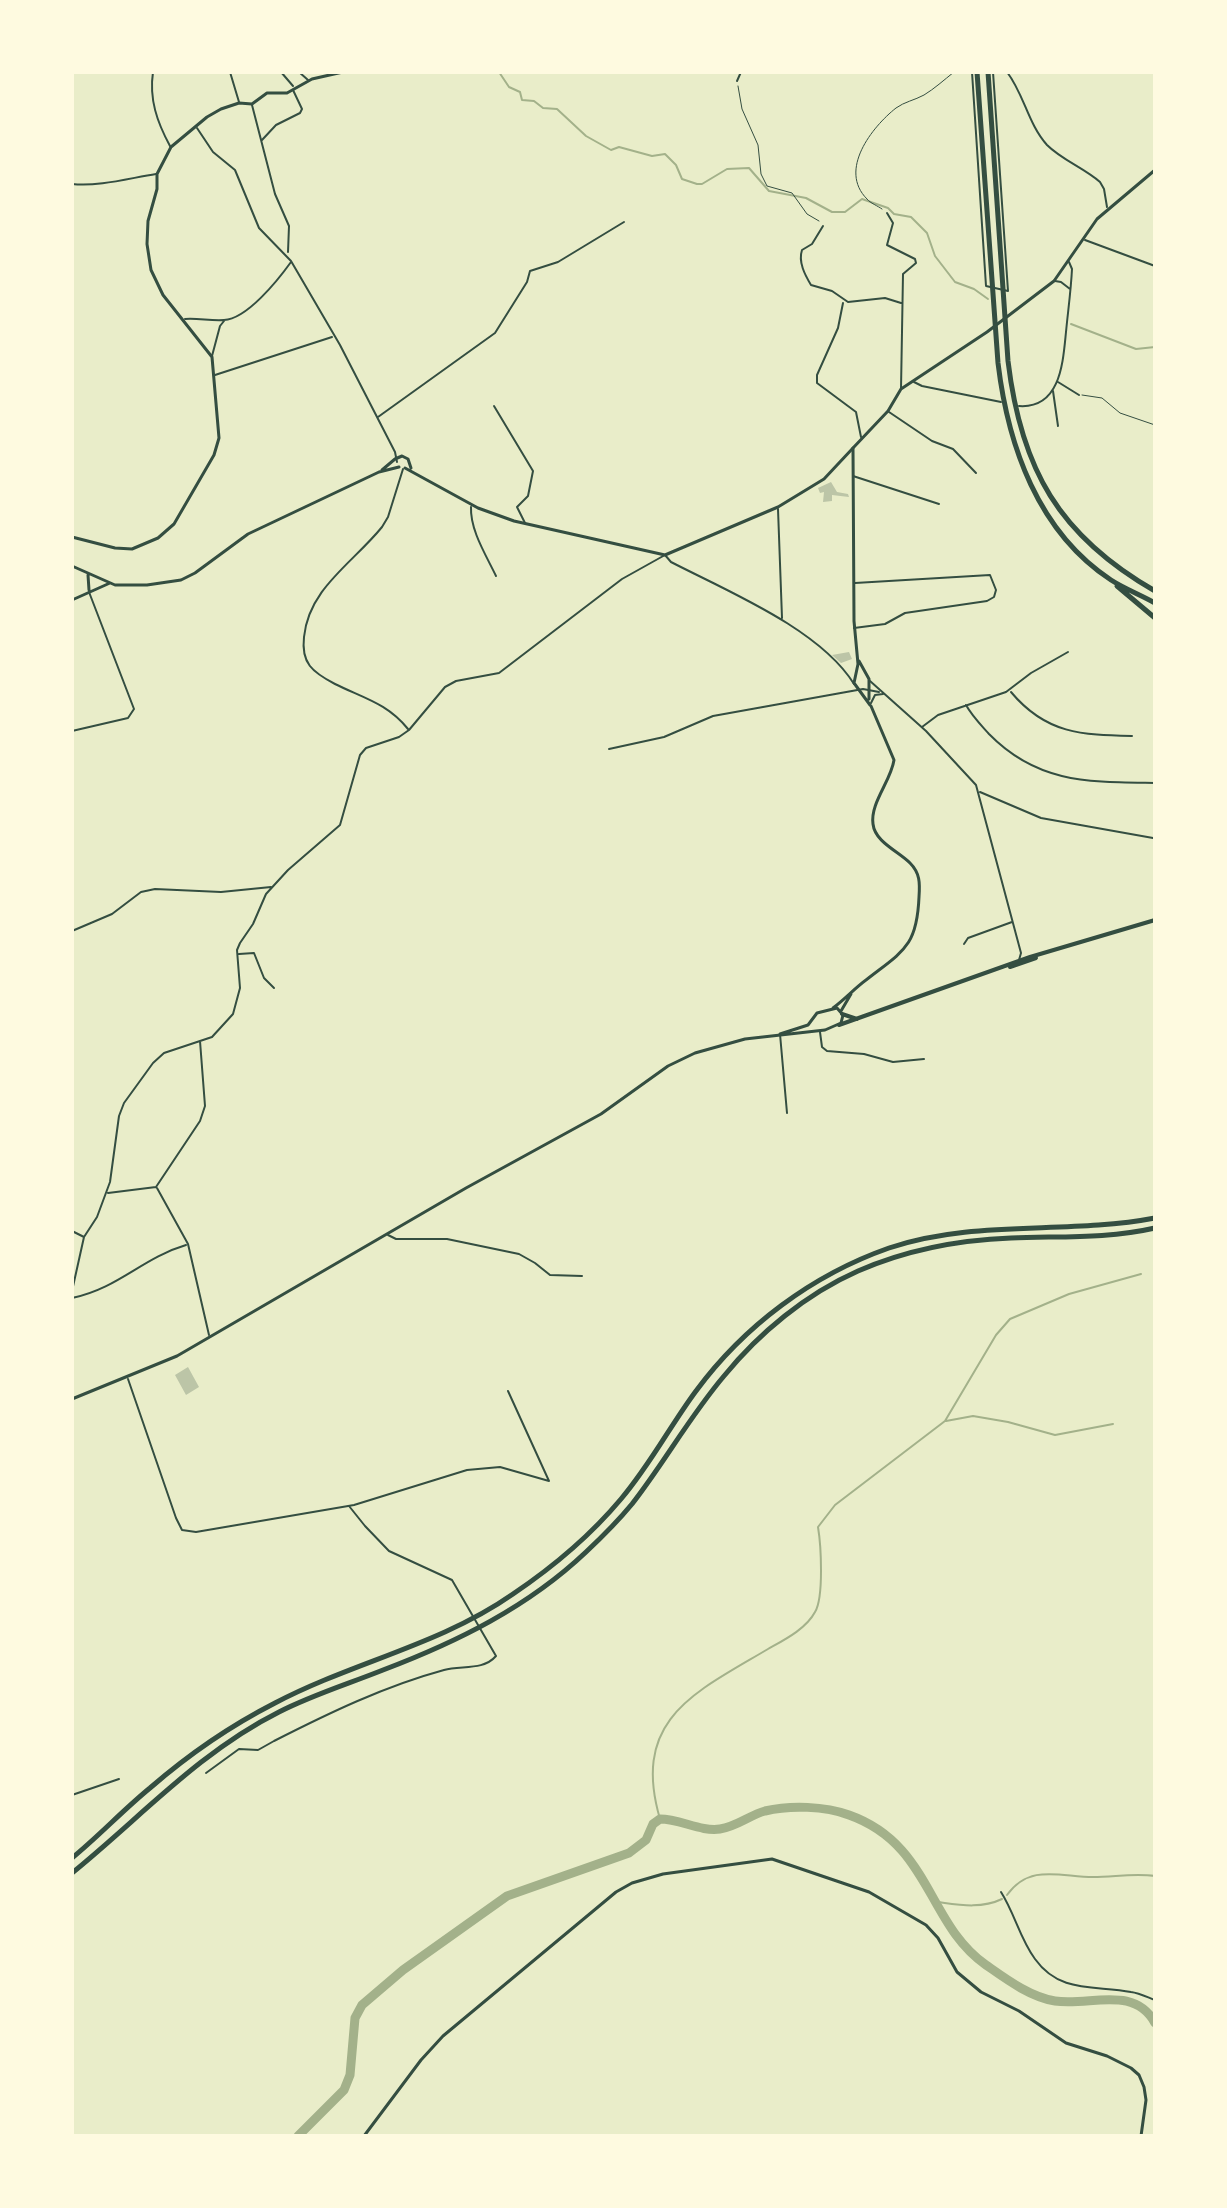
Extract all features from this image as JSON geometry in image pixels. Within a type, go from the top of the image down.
[{"type":"highway","points":[[975,72],[1002,401],[1014,445],[1031,485],[1054,524],[1080,553],[1155,618]]},
{"type":"highway","points":[[990,72],[1012,399],[1023,442],[1040,480],[1063,515],[1116,567],[1153,589]]},
{"type":"highway","points":[[1111,580],[1155,603]]},
{"type":"highway","points":[[72,1858],[149,1788],[235,1726],[308,1687],[412,1648],[484,1614],[551,1567],[585,1538],[625,1495],[695,1392],[733,1347],[783,1304],[826,1277],[880,1252],[932,1236],[982,1229],[1098,1226],[1155,1218]]},
{"type":"highway","points":[[72,1873],[197,1764],[250,1728],[313,1695],[460,1638],[492,1622],[540,1589],[582,1555],[630,1506],[708,1397],[744,1353],[784,1317],[828,1287],[889,1258],[946,1244],[1013,1238],[1097,1236],[1155,1228]]},
{"type":"main road","points":[[1004,968],[1030,957],[1155,920]]},
{"type":"main road","points":[[839,1025],[1032,961],[1038,956]]},
{"type":"main road","points":[[842,1013],[857,1019]]},
{"type":"street","points":[[153,72],[151,96],[162,132],[171,147]]},
{"type":"street","points":[[230,72],[239,103]]},
{"type":"street","points":[[261,140],[276,125],[302,109],[294,90],[281,72]]},
{"type":"street","points":[[299,72],[308,81]]},
{"type":"street","points":[[212,357],[163,295],[151,270],[147,244],[148,221],[157,189],[157,174],[171,147],[209,115],[239,103],[252,104],[267,93],[294,90],[308,81],[343,72]]},
{"type":"street","points":[[737,81],[741,72]]},
{"type":"street","points":[[975,72],[986,286],[1008,291],[990,72]]},
{"type":"street","points":[[1007,72],[1016,83],[1031,119],[1046,144],[1100,182],[1108,209]]},
{"type":"street","points":[[252,104],[275,194],[289,226],[287,255]]},
{"type":"street","points":[[196,127],[213,152],[239,177],[259,228],[291,261],[399,462],[400,475],[388,517],[313,602],[302,650],[307,665],[336,684],[368,697],[409,730]]},
{"type":"street","points":[[72,1291],[84,1237],[97,1217],[106,1193],[124,1103],[164,1053],[212,1037],[233,1014],[240,988],[237,954],[240,943],[253,924],[266,894],[288,870],[340,825],[354,773],[366,748],[399,737],[409,730],[445,687],[456,681],[499,673],[622,579],[665,555],[778,507],[824,479],[888,411],[901,389],[987,332],[1054,281],[1097,219],[1155,170]]},
{"type":"street","points":[[72,184],[101,184],[126,177],[157,174]]},
{"type":"street","points":[[887,213],[893,223],[887,245],[915,259],[916,263],[903,274],[901,389]]},
{"type":"street","points":[[377,418],[495,333],[527,282],[530,271],[558,262],[624,222]]},
{"type":"street","points":[[823,226],[812,244],[802,250],[803,269],[811,285],[832,291],[843,301],[885,298],[902,303]]},
{"type":"street","points":[[1083,240],[1155,266]]},
{"type":"street","points":[[184,320],[225,320],[243,313],[291,261]]},
{"type":"street","points":[[913,381],[922,386],[1023,407],[1036,404],[1052,390],[1062,372],[1071,290],[1072,269],[1069,262]]},
{"type":"street","points":[[1054,281],[1067,285],[1071,290]]},
{"type":"street","points":[[843,301],[838,328],[817,375],[817,383],[856,412],[861,437]]},
{"type":"street","points":[[72,537],[132,549],[158,538],[174,524],[214,455],[219,438],[212,357],[220,326],[225,320]]},
{"type":"street","points":[[215,375],[334,336]]},
{"type":"street","points":[[1057,381],[1079,395]]},
{"type":"street","points":[[1052,390],[1058,426]]},
{"type":"street","points":[[494,406],[533,471],[528,496],[517,507],[525,524]]},
{"type":"street","points":[[888,411],[932,441],[953,449],[976,473]]},
{"type":"street","points":[[853,448],[856,686],[870,705]]},
{"type":"street","points":[[72,566],[110,583],[147,585],[181,580],[248,534],[399,462],[408,461]]},
{"type":"street","points":[[379,472],[408,461]]},
{"type":"street","points":[[408,461],[413,471]]},
{"type":"street","points":[[399,462],[471,505],[525,524],[665,555],[671,562],[782,620],[809,639],[866,697],[894,760],[893,770],[872,821],[874,832],[918,872],[918,918],[914,935],[904,951],[833,1008],[817,1013],[807,1026],[780,1034]]},
{"type":"street","points":[[852,476],[939,504]]},
{"type":"street","points":[[471,505],[480,543],[496,576]]},
{"type":"street","points":[[778,507],[782,620]]},
{"type":"street","points":[[72,731],[128,718],[134,709],[89,592],[91,585],[88,575]]},
{"type":"street","points":[[853,583],[990,575],[996,590],[994,597],[987,601],[905,613],[885,624],[854,628]]},
{"type":"street","points":[[72,600],[110,583]]},
{"type":"street","points":[[922,727],[938,715],[1010,690],[1031,673],[1068,652]]},
{"type":"street","points":[[857,654],[867,677],[922,727],[976,785],[1021,953],[1017,962]]},
{"type":"street","points":[[856,686],[861,674],[867,677]]},
{"type":"street","points":[[609,749],[664,737],[713,716],[856,686],[867,677]]},
{"type":"street","points":[[856,686],[884,695]]},
{"type":"street","points":[[856,686],[866,697]]},
{"type":"street","points":[[1010,690],[1038,717],[1069,732],[1132,736]]},
{"type":"street","points":[[870,705],[875,695],[884,695]]},
{"type":"street","points":[[966,705],[1001,746],[1039,770],[1079,781],[1155,783]]},
{"type":"street","points":[[978,791],[1041,818],[1153,838]]},
{"type":"street","points":[[72,931],[112,914],[141,892],[155,889],[244,891],[273,886]]},
{"type":"street","points":[[964,944],[968,938],[1012,922]]},
{"type":"street","points":[[237,954],[254,953],[264,978],[274,988]]},
{"type":"street","points":[[1021,953],[1030,957]]},
{"type":"street","points":[[72,1399],[165,1363],[601,1114],[668,1066],[695,1053],[745,1039],[839,1025],[843,1022],[842,1013],[853,991]]},
{"type":"street","points":[[833,1008],[842,1013]]},
{"type":"street","points":[[813,1021],[819,1030],[822,1047],[827,1051],[864,1054],[893,1062],[924,1059]]},
{"type":"street","points":[[780,1034],[787,1113]]},
{"type":"street","points":[[106,1193],[156,1187],[200,1121],[205,1106],[200,1041]]},
{"type":"street","points":[[156,1187],[188,1244],[209,1337]]},
{"type":"street","points":[[72,1231],[84,1237]]},
{"type":"street","points":[[387,1234],[396,1239],[447,1239],[519,1254],[550,1275],[582,1276]]},
{"type":"street","points":[[72,1298],[91,1294],[120,1281],[163,1253],[188,1244]]},
{"type":"street","points":[[127,1378],[182,1530],[196,1532],[349,1506],[467,1470],[500,1467],[549,1481],[508,1391]]},
{"type":"street","points":[[206,1773],[239,1749],[264,1748],[355,1702],[447,1669],[491,1662],[496,1656],[452,1580],[389,1551],[349,1506]]},
{"type":"street","points":[[72,1795],[119,1779]]},
{"type":"street","points":[[364,2136],[443,2036],[616,1892],[632,1883],[663,1874],[772,1859],[842,1881],[880,1897],[926,1925],[967,1982],[1019,2011],[1066,2043],[1107,2056],[1131,2068],[1139,2075],[1146,2100],[1141,2136]]},
{"type":"street","points":[[1001,1892],[1036,1961],[1055,1977],[1070,1986],[1134,1992],[1155,2000]]},
{"type":"lane","points":[[1079,395],[1102,398],[1120,413],[1155,425]]},
{"type":"path","points":[[887,213],[866,198],[862,191],[856,166],[858,154],[887,116],[899,106],[924,95],[954,72]]},
{"type":"path","points":[[737,81],[742,109],[758,145],[761,174],[767,186],[792,193],[807,214],[823,226]]},
{"type":"building","points":[[831,482],[837,492],[849,497],[832,495],[832,501],[823,502],[824,492],[820,493],[818,488]]},
{"type":"building","points":[[849,652],[852,659],[841,663],[832,655]]},
{"type":"building","points":[[188,1367],[199,1387],[186,1395],[175,1375]]},
{"type":"waterway","points":[[499,72],[509,87],[520,92],[522,100],[534,101],[543,108],[557,109],[586,136],[611,150],[619,147],[652,156],[665,154],[676,165],[682,179],[702,184],[727,169],[749,168],[769,191],[806,198],[832,212],[845,212],[862,199],[888,208],[894,214],[911,217],[927,233],[935,256],[955,282],[974,289],[988,299]]},
{"type":"waterway","points":[[1071,324],[1136,349],[1155,347]]},
{"type":"waterway","points":[[660,1819],[653,1785],[654,1756],[662,1733],[675,1713],[694,1696],[794,1634],[811,1618],[818,1605],[821,1583],[818,1527],[835,1505],[945,1421],[996,1335],[1010,1319],[1069,1294],[1141,1274]]},
{"type":"waterway","points":[[946,1421],[973,1416],[1055,1435],[1113,1424]]},
{"type":"waterway","points":[[298,2136],[344,2090],[350,2075],[355,2018],[362,2005],[403,1970],[507,1896],[629,1853],[646,1840],[653,1824],[660,1819],[720,1829],[765,1811],[785,1808],[818,1808],[849,1815],[876,1828],[897,1845],[913,1864],[951,1928],[967,1948],[1002,1976],[1027,1992],[1055,2001],[1111,2000],[1136,2004],[1155,2023]]},
{"type":"waterway","points":[[1007,1895],[1016,1885],[1036,1875],[1155,1876]]},
{"type":"waterway","points":[[938,1902],[978,1905],[1002,1899]]}]
